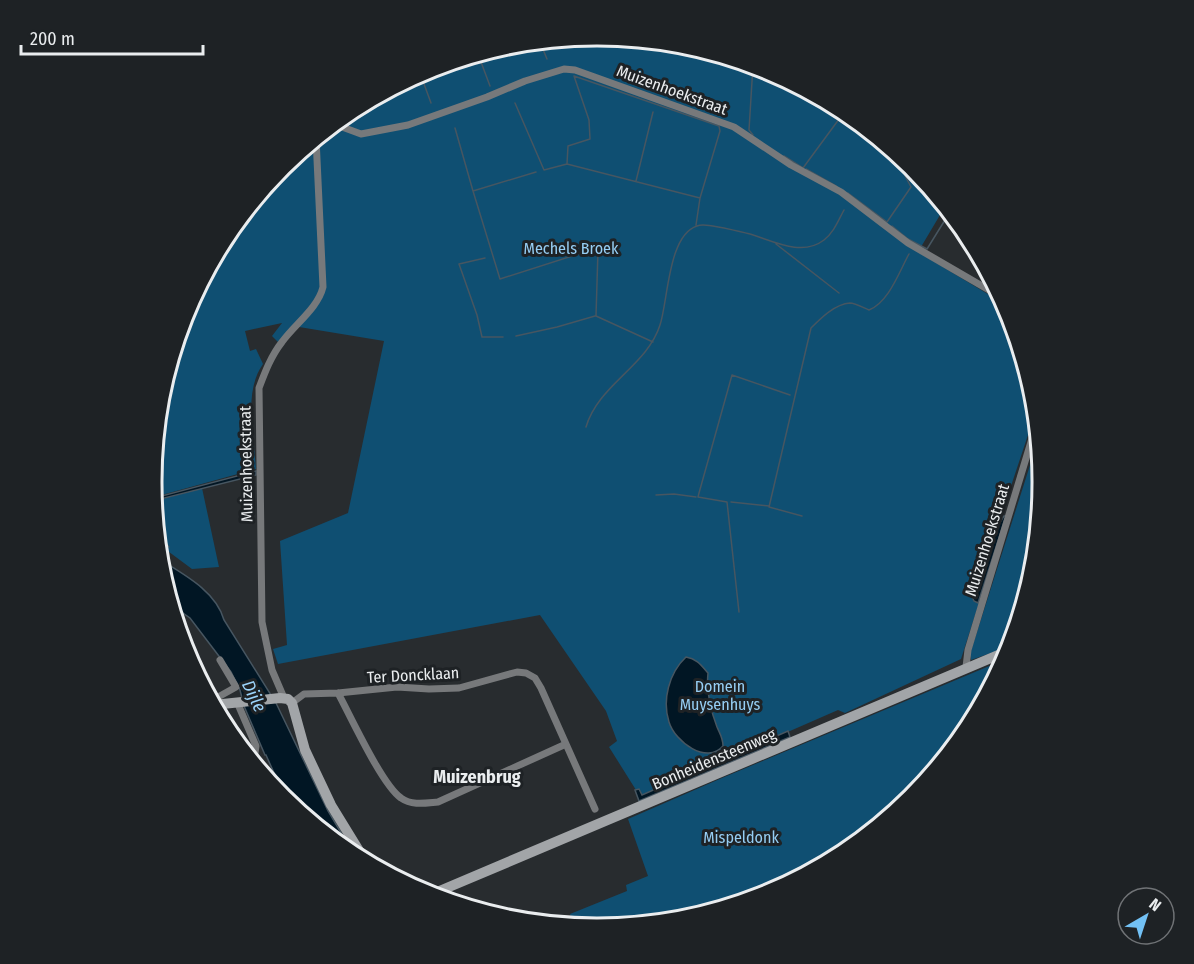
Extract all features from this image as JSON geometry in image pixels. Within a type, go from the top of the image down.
[{"type":"street","name":"Muizenhoekstraat","points":[[344,128],[361,134],[408,125],[525,81],[564,69],[575,70],[734,127],[791,165],[841,192],[908,243],[988,290]]},
{"type":"street","name":"Muizenhoekstraat","points":[[284,700],[272,670],[262,622],[259,388],[267,367],[281,343],[321,297],[323,287],[317,149]]},
{"type":"street","name":"Muizenhoekstraat","points":[[966,667],[968,650],[1031,442]]},
{"type":"street","name":"Bonheidensteenweg","points":[[444,889],[996,655]]},
{"type":"street","points":[[218,697],[236,687],[220,660]]},
{"type":"street","name":"Ter Doncklaan","points":[[284,700],[304,694],[397,687],[459,688],[505,674],[526,673],[535,678],[542,688],[595,809]]},
{"type":"street","points":[[338,693],[366,747],[393,791],[403,800],[418,804],[438,802],[566,744]]},
{"type":"street","points":[[222,704],[284,700],[332,806],[355,844]]},
{"type":"street","points":[[238,702],[256,746],[255,752]]},
{"type":"green space","name":"Mechels Broek","points":[[569,47],[625,47],[710,61],[790,91],[862,136],[905,174],[942,216],[940,215],[918,252],[991,296],[1018,369],[1030,430],[981,576],[971,594],[979,603],[961,659],[845,713],[838,710],[642,796],[609,747],[617,741],[606,711],[540,615],[278,664],[273,649],[287,645],[280,541],[348,513],[384,341],[293,326],[278,342],[272,336],[282,323],[245,331],[250,351],[256,349],[263,364],[257,375],[251,401],[256,469],[161,495],[165,425],[176,369],[206,289],[251,217],[289,174],[332,136],[404,91],[484,61]]},
{"type":"green space","points":[[1032,459],[1032,510],[1018,595],[998,650],[971,660],[970,654]]},
{"type":"green space","points":[[202,488],[219,567],[192,569],[167,550],[162,499]]},
{"type":"green space","name":"Mispeldonk","points":[[992,665],[974,700],[943,747],[905,790],[862,828],[815,859],[764,884],[710,903],[625,917],[571,917],[570,914],[627,891],[626,885],[648,876],[628,819]]},
{"type":"water","points":[[256,471],[256,475],[162,499],[162,496]]},
{"type":"water","points":[[1006,516],[978,603],[974,601],[971,594],[981,576],[997,527]]},
{"type":"water","name":"Dijle","points":[[170,566],[198,584],[214,600],[276,703],[328,811],[343,835],[310,809],[274,774],[231,672],[190,618],[182,612]]},
{"type":"water","points":[[686,657],[696,661],[708,673],[710,701],[723,743],[723,746],[716,751],[709,753],[692,749],[678,737],[672,730],[667,714],[668,687],[675,671]]},
{"type":"water","points":[[788,731],[790,737],[639,801],[635,790],[639,789],[642,795]]},
{"type":"waterway","points":[[543,50],[547,59]]},
{"type":"waterway","points":[[481,62],[490,86]]},
{"type":"waterway","points":[[567,164],[568,146],[590,139],[589,120],[574,76],[719,126],[720,131],[700,198]]},
{"type":"waterway","points":[[752,76],[749,130],[753,135]]},
{"type":"waterway","points":[[424,83],[431,103]]},
{"type":"waterway","points":[[515,103],[544,170],[567,164],[700,198],[696,225]]},
{"type":"waterway","points":[[636,181],[653,112]]},
{"type":"waterway","points":[[784,156],[803,168],[839,120]]},
{"type":"waterway","points":[[455,128],[473,191],[536,172]]},
{"type":"waterway","points":[[806,169],[836,186]]},
{"type":"waterway","points":[[848,193],[887,222],[911,187],[903,173]]},
{"type":"waterway","points":[[473,191],[500,279],[594,249],[598,250],[596,316],[653,342]]},
{"type":"waterway","points":[[586,427],[601,399],[645,352],[654,339],[663,314],[675,255],[687,232],[700,225],[710,225],[750,234],[787,246],[806,247],[824,240],[836,226],[844,210]]},
{"type":"waterway","points":[[892,226],[908,239],[927,249],[945,220]]},
{"type":"waterway","points":[[776,244],[839,293]]},
{"type":"waterway","points":[[802,516],[769,507],[811,328],[829,312],[844,304],[852,303],[869,310],[876,306],[888,294],[909,254]]},
{"type":"waterway","points":[[485,258],[459,264],[477,315],[482,337],[503,337]]},
{"type":"waterway","points":[[516,336],[595,316]]},
{"type":"waterway","points":[[739,612],[727,502],[698,497],[732,375],[790,395]]},
{"type":"waterway","points":[[656,495],[674,494],[696,497]]},
{"type":"waterway","points":[[731,502],[769,506]]},
{"type":"district","name":"Muizenbrug","points":[[477,777]]},
{"type":"park label","name":"Domein Muysenhuys","points":[[720,695]]}]
